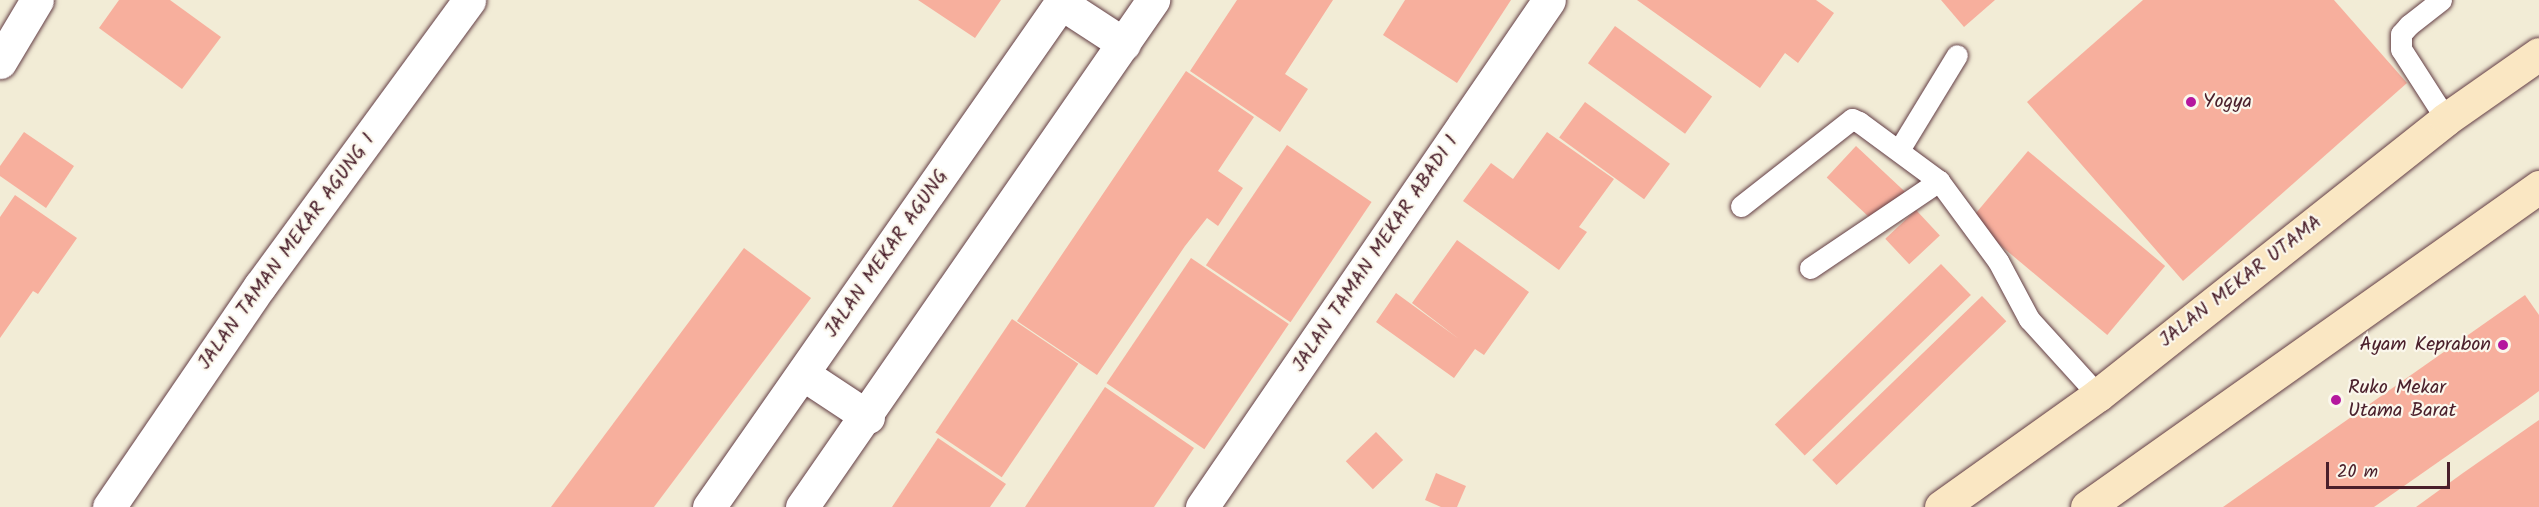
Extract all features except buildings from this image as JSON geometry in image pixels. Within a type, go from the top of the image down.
[{"type":"street","points":[[0,62],[37,0]]},
{"type":"street","name":"JALAN TAMAN MEKAR AGUNG I","points":[[109,507],[260,286],[469,0]]},
{"type":"street","points":[[802,507],[868,417],[1153,0]]},
{"type":"street","name":"JALAN TAMAN MEKAR ABADI 1","points":[[1202,507],[1549,0]]},
{"type":"street","points":[[1062,2],[1124,44]]},
{"type":"street","name":"JALAN MEKAR AGUNG","points":[[709,507],[1062,2]]},
{"type":"street","name":"JALAN MEKAR UTAMA","points":[[1941,507],[2098,395],[2446,119],[2539,54]]},
{"type":"street","points":[[2087,507],[2539,187]]},
{"type":"street","points":[[803,374],[868,417]]},
{"type":"lane","points":[[2441,0],[2401,34],[2401,49],[2446,119]]},
{"type":"lane","points":[[1899,150],[1957,55]]},
{"type":"lane","points":[[1741,206],[1852,119],[1899,150],[1939,181],[1998,261],[2029,319],[2098,395]]},
{"type":"lane","points":[[1810,268],[1939,181]]},
{"type":"place","name":"Yogya","points":[[2191,102]]},
{"type":"place","name":"Ayam Keprabon","points":[[2503,345]]},
{"type":"place","name":"Ruko Mekar Utama Barat","points":[[2336,400]]}]
